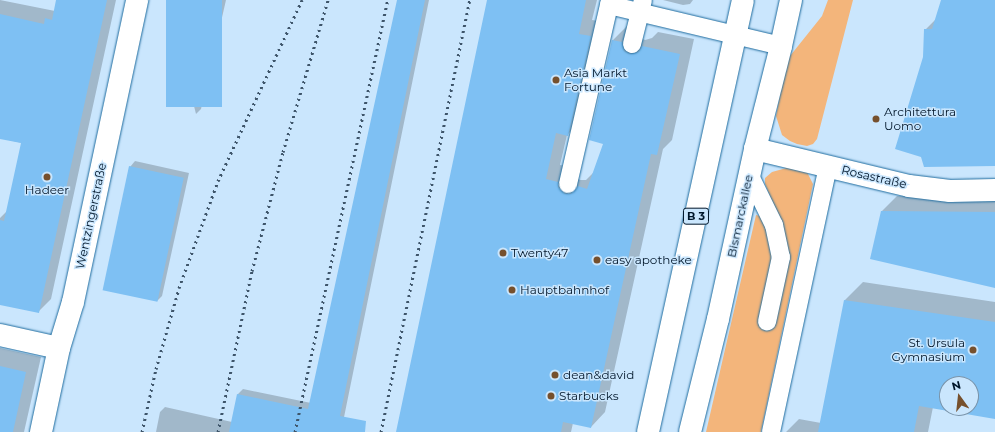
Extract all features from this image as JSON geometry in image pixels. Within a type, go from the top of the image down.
[{"type":"main road","name":"Wentzingerstraße","points":[[41,432],[60,348],[73,302],[137,0]]},
{"type":"main road","name":"B 3","points":[[648,432],[743,0]]},
{"type":"main road","name":"Bismarckallee","points":[[690,432],[718,319],[749,174],[791,0]]},
{"type":"main road","name":"Rosastraße","points":[[755,149],[909,186],[950,191],[995,190]]},
{"type":"main road","points":[[0,335],[60,348]]},
{"type":"lane","points":[[568,184],[609,2],[641,6],[736,35],[781,46]]},
{"type":"lane","points":[[632,44],[641,6]]},
{"type":"lane","points":[[771,432],[828,167]]},
{"type":"lane","points":[[749,174],[774,225],[782,257],[767,322]]},
{"type":"shaded area","points":[[828,0],[853,0],[817,139],[813,144],[807,146],[790,141],[782,135],[776,116],[785,67],[790,56],[822,16]]},
{"type":"shaded area","points":[[790,167],[807,172],[813,184],[761,432],[706,432],[756,215],[760,216],[770,239],[783,228],[765,184],[765,178],[772,172]]},
{"type":"building","points":[[56,0],[107,0],[39,313],[0,305],[0,220],[4,221],[21,143],[0,139],[0,14],[44,24],[45,18],[52,20]]},
{"type":"building","points":[[166,0],[222,0],[222,107],[166,107]]},
{"type":"building","points":[[397,0],[425,0],[340,416],[366,421],[365,432],[229,432],[237,394],[308,409]]},
{"type":"building","points":[[487,0],[586,0],[579,34],[591,36],[568,136],[556,133],[546,179],[558,182],[558,187],[565,194],[571,194],[578,186],[587,189],[603,144],[589,140],[612,40],[622,42],[624,51],[630,54],[639,52],[642,46],[680,54],[657,155],[651,154],[591,428],[563,422],[561,432],[396,432]]},
{"type":"building","points":[[941,0],[995,0],[995,166],[924,167],[921,157],[895,149],[923,57],[924,29],[932,29]]},
{"type":"building","points":[[129,166],[184,178],[157,302],[103,290]]},
{"type":"building","points":[[881,211],[995,212],[995,288],[870,259]]},
{"type":"building","points":[[844,300],[995,322],[995,419],[977,416],[979,416],[979,376],[939,376],[939,409],[919,406],[914,432],[818,432]]},
{"type":"building","points":[[0,366],[26,372],[13,432],[0,432]]},
{"type":"railway","points":[[142,432],[156,369],[179,288],[218,181],[302,0]]},
{"type":"railway","points":[[218,432],[252,271],[283,152],[328,0]]},
{"type":"railway","points":[[295,432],[388,0]]},
{"type":"railway","points":[[381,432],[470,0]]},
{"type":"place","name":"Asia Markt Fortune","points":[[556,80]]},
{"type":"place","name":"Architettura Uomo","points":[[876,119]]},
{"type":"place","name":"Hadeer","points":[[47,177]]},
{"type":"place","name":"Twenty47","points":[[503,253]]},
{"type":"place","name":"easy apotheke","points":[[597,260]]},
{"type":"place","name":"Hauptbahnhof","points":[[512,290]]},
{"type":"place","name":"St. Ursula Gymnasium","points":[[973,350]]},
{"type":"place","name":"dean&david","points":[[555,375]]},
{"type":"place","name":"Starbucks","points":[[551,396]]}]
